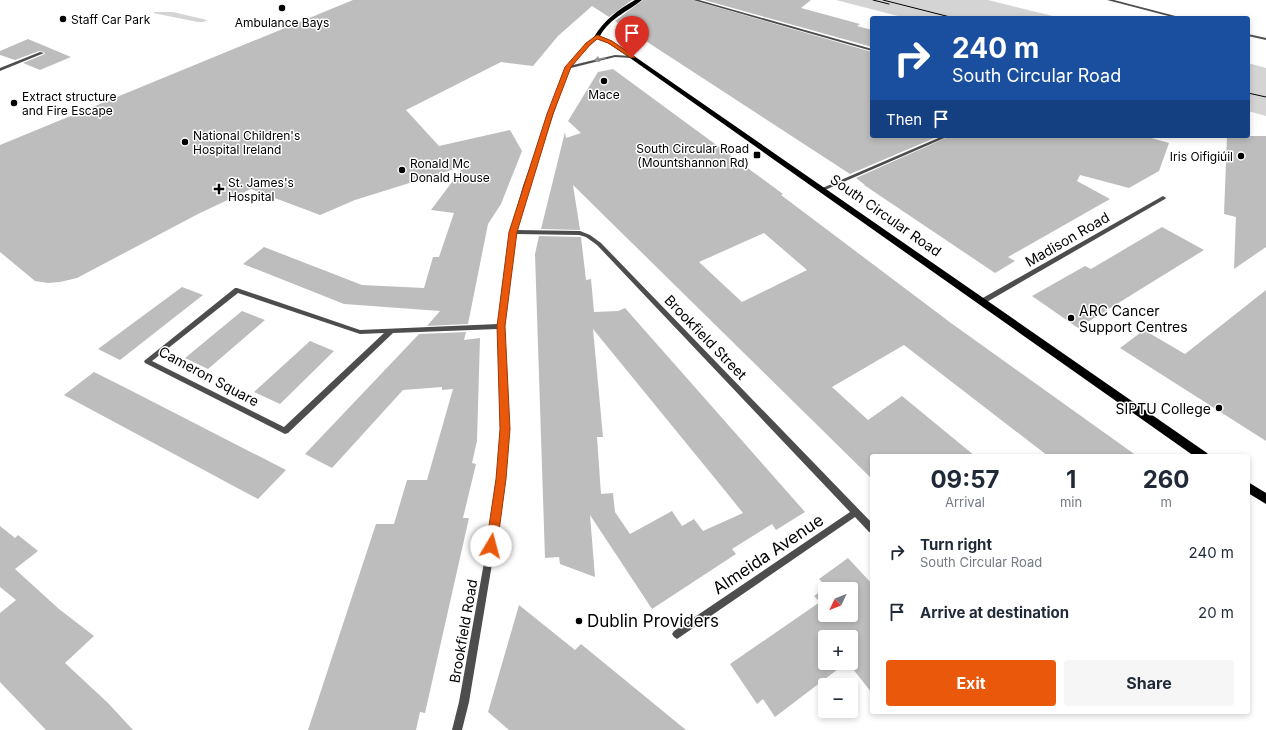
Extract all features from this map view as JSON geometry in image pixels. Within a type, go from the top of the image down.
[{"type":"main road","points":[[597,37],[615,14],[639,0]]},
{"type":"main road","name":"South Circular Road","points":[[597,37],[610,42],[632,57],[1200,454]]},
{"type":"main road","points":[[1250,488],[1266,499]]},
{"type":"street","points":[[695,0],[870,49]]},
{"type":"street","points":[[1109,0],[1173,16]]},
{"type":"street","points":[[1132,6],[1136,0]]},
{"type":"street","points":[[1250,35],[1266,39]]},
{"type":"street","name":"Brookfield Road","points":[[458,730],[486,577],[501,479],[505,429],[501,326],[513,232],[550,114],[568,67],[588,44],[597,37]]},
{"type":"street","points":[[0,70],[42,53]]},
{"type":"street","points":[[568,67],[615,56],[632,57]]},
{"type":"street","points":[[823,190],[942,138]]},
{"type":"street","name":"Madison Road","points":[[983,302],[1163,198]]},
{"type":"street","name":"Brookfield Street","points":[[513,232],[580,233],[588,236],[599,244],[870,527]]},
{"type":"street","name":"Cameron Square","points":[[391,331],[285,431],[147,361],[237,290],[360,332],[501,326]]},
{"type":"street","name":"Almeida Avenue","points":[[677,634],[856,512]]},
{"type":"shaded area","points":[[836,0],[988,0],[1053,16],[898,16]]},
{"type":"shaded area","points":[[173,12],[207,20],[204,22],[198,22],[153,13]]},
{"type":"shaded area","points":[[1250,64],[1266,68],[1266,116],[1250,112]]},
{"type":"building","name":"St. James's Hospital","points":[[353,0],[632,0],[609,17],[592,6],[558,36],[533,66],[501,62],[406,110],[439,146],[510,130],[522,151],[501,204],[488,224],[468,324],[427,326],[440,311],[344,304],[243,264],[264,247],[362,285],[424,288],[433,257],[439,257],[454,213],[431,210],[464,166],[355,200],[320,215],[251,189],[198,214],[77,278],[60,282],[48,283],[35,281],[0,252],[0,145]]},
{"type":"building","points":[[643,0],[692,0],[870,51],[870,138],[934,138],[850,174],[615,21]]},
{"type":"building","points":[[704,0],[811,0],[801,8],[860,24],[857,26],[870,29],[870,46]]},
{"type":"building","points":[[28,39],[71,57],[40,70],[23,63],[45,54],[44,52],[39,51],[15,60],[0,55],[0,51]]},
{"type":"building","points":[[613,69],[783,194],[781,195],[951,323],[1134,454],[1045,454],[904,345],[832,387],[868,420],[902,396],[973,454],[870,454],[870,477],[573,185],[580,230],[541,229],[565,132],[566,138],[581,133],[568,121],[598,72]],"holes":[[[764,233],[807,270],[742,302],[699,262]]]},
{"type":"building","points":[[1266,136],[1266,247],[1234,269],[1236,217],[1224,214],[1227,138]]},
{"type":"building","points":[[946,138],[1151,138],[1169,143],[1159,171],[1129,188],[1080,175],[1077,181],[1110,199],[1008,257],[1015,261],[995,273],[864,185],[856,178]]},
{"type":"building","points":[[1162,227],[1204,250],[1078,328],[1032,296],[1085,266],[1091,269]]},
{"type":"building","points":[[539,236],[581,237],[586,280],[591,279],[594,312],[618,311],[625,308],[805,512],[776,530],[772,524],[732,549],[736,554],[652,609],[590,515],[595,577],[560,564],[559,557],[545,558],[535,254]],"holes":[[[593,329],[743,513],[703,531],[694,519],[682,526],[672,511],[630,534],[615,512],[613,493],[601,494],[597,437],[603,437]]]},
{"type":"building","points":[[182,287],[203,295],[120,360],[98,349]]},
{"type":"building","points":[[1266,290],[1266,441],[1120,348],[1144,330],[1185,354]]},
{"type":"building","points":[[242,311],[265,320],[208,369],[185,358]]},
{"type":"building","points":[[466,332],[464,340],[480,338],[477,441],[472,463],[476,464],[463,518],[469,518],[425,713],[420,712],[416,730],[308,730],[376,524],[394,524],[407,480],[427,480],[453,389],[442,390],[442,387],[403,390],[332,468],[305,454],[419,334]]},
{"type":"building","points":[[310,341],[334,351],[280,404],[254,392]]},
{"type":"building","points":[[94,372],[286,470],[258,499],[64,395]]},
{"type":"building","points":[[0,526],[15,538],[18,535],[38,551],[15,569],[59,609],[94,636],[65,663],[108,703],[133,730],[46,730],[0,682],[0,613],[16,600],[0,587]]},
{"type":"building","points":[[848,558],[870,582],[870,690],[854,670],[858,670],[858,630],[818,630],[818,670],[837,670],[826,678],[818,678],[818,684],[775,717],[763,699],[757,704],[730,664],[818,603],[818,622],[858,622],[858,582],[822,582],[819,579]]},
{"type":"building","points":[[818,593],[818,600],[814,596]]},
{"type":"building","points":[[519,605],[575,650],[581,644],[686,730],[509,730],[488,712]]},
{"type":"tram line","points":[[873,0],[889,4]]},
{"type":"tram line","points":[[883,0],[946,16]]},
{"type":"tram line","points":[[1250,93],[1266,97]]},
{"type":"place","name":"Ambulance Bays","points":[[282,8]]},
{"type":"place","name":"Staff Car Park","points":[[63,19]]},
{"type":"place","name":"Mace","points":[[604,81]]},
{"type":"place","name":"Extract structure and Fire Escape","points":[[14,103]]},
{"type":"place","name":"National Children's Hospital Ireland","points":[[185,142]]},
{"type":"place","name":"South Circular Road (Mountshannon Rd)","points":[[757,155]]},
{"type":"place","name":"Iris Oifigiúil","points":[[1241,156]]},
{"type":"place","name":"Ronald Mc Donald House","points":[[402,170]]},
{"type":"place","name":"St. James's Hospital","points":[[219,189]]},
{"type":"place","name":"ARC Cancer Support Centres","points":[[1071,318]]},
{"type":"place","name":"SIPTU College","points":[[1219,408]]},
{"type":"place","name":"Dublin Providers","points":[[579,621]]},
{"type":"route","points":[[491,546],[501,479],[505,429],[501,326],[513,232],[526,186],[541,145],[550,114],[568,67],[584,48],[597,37],[610,42],[632,57]]}]
